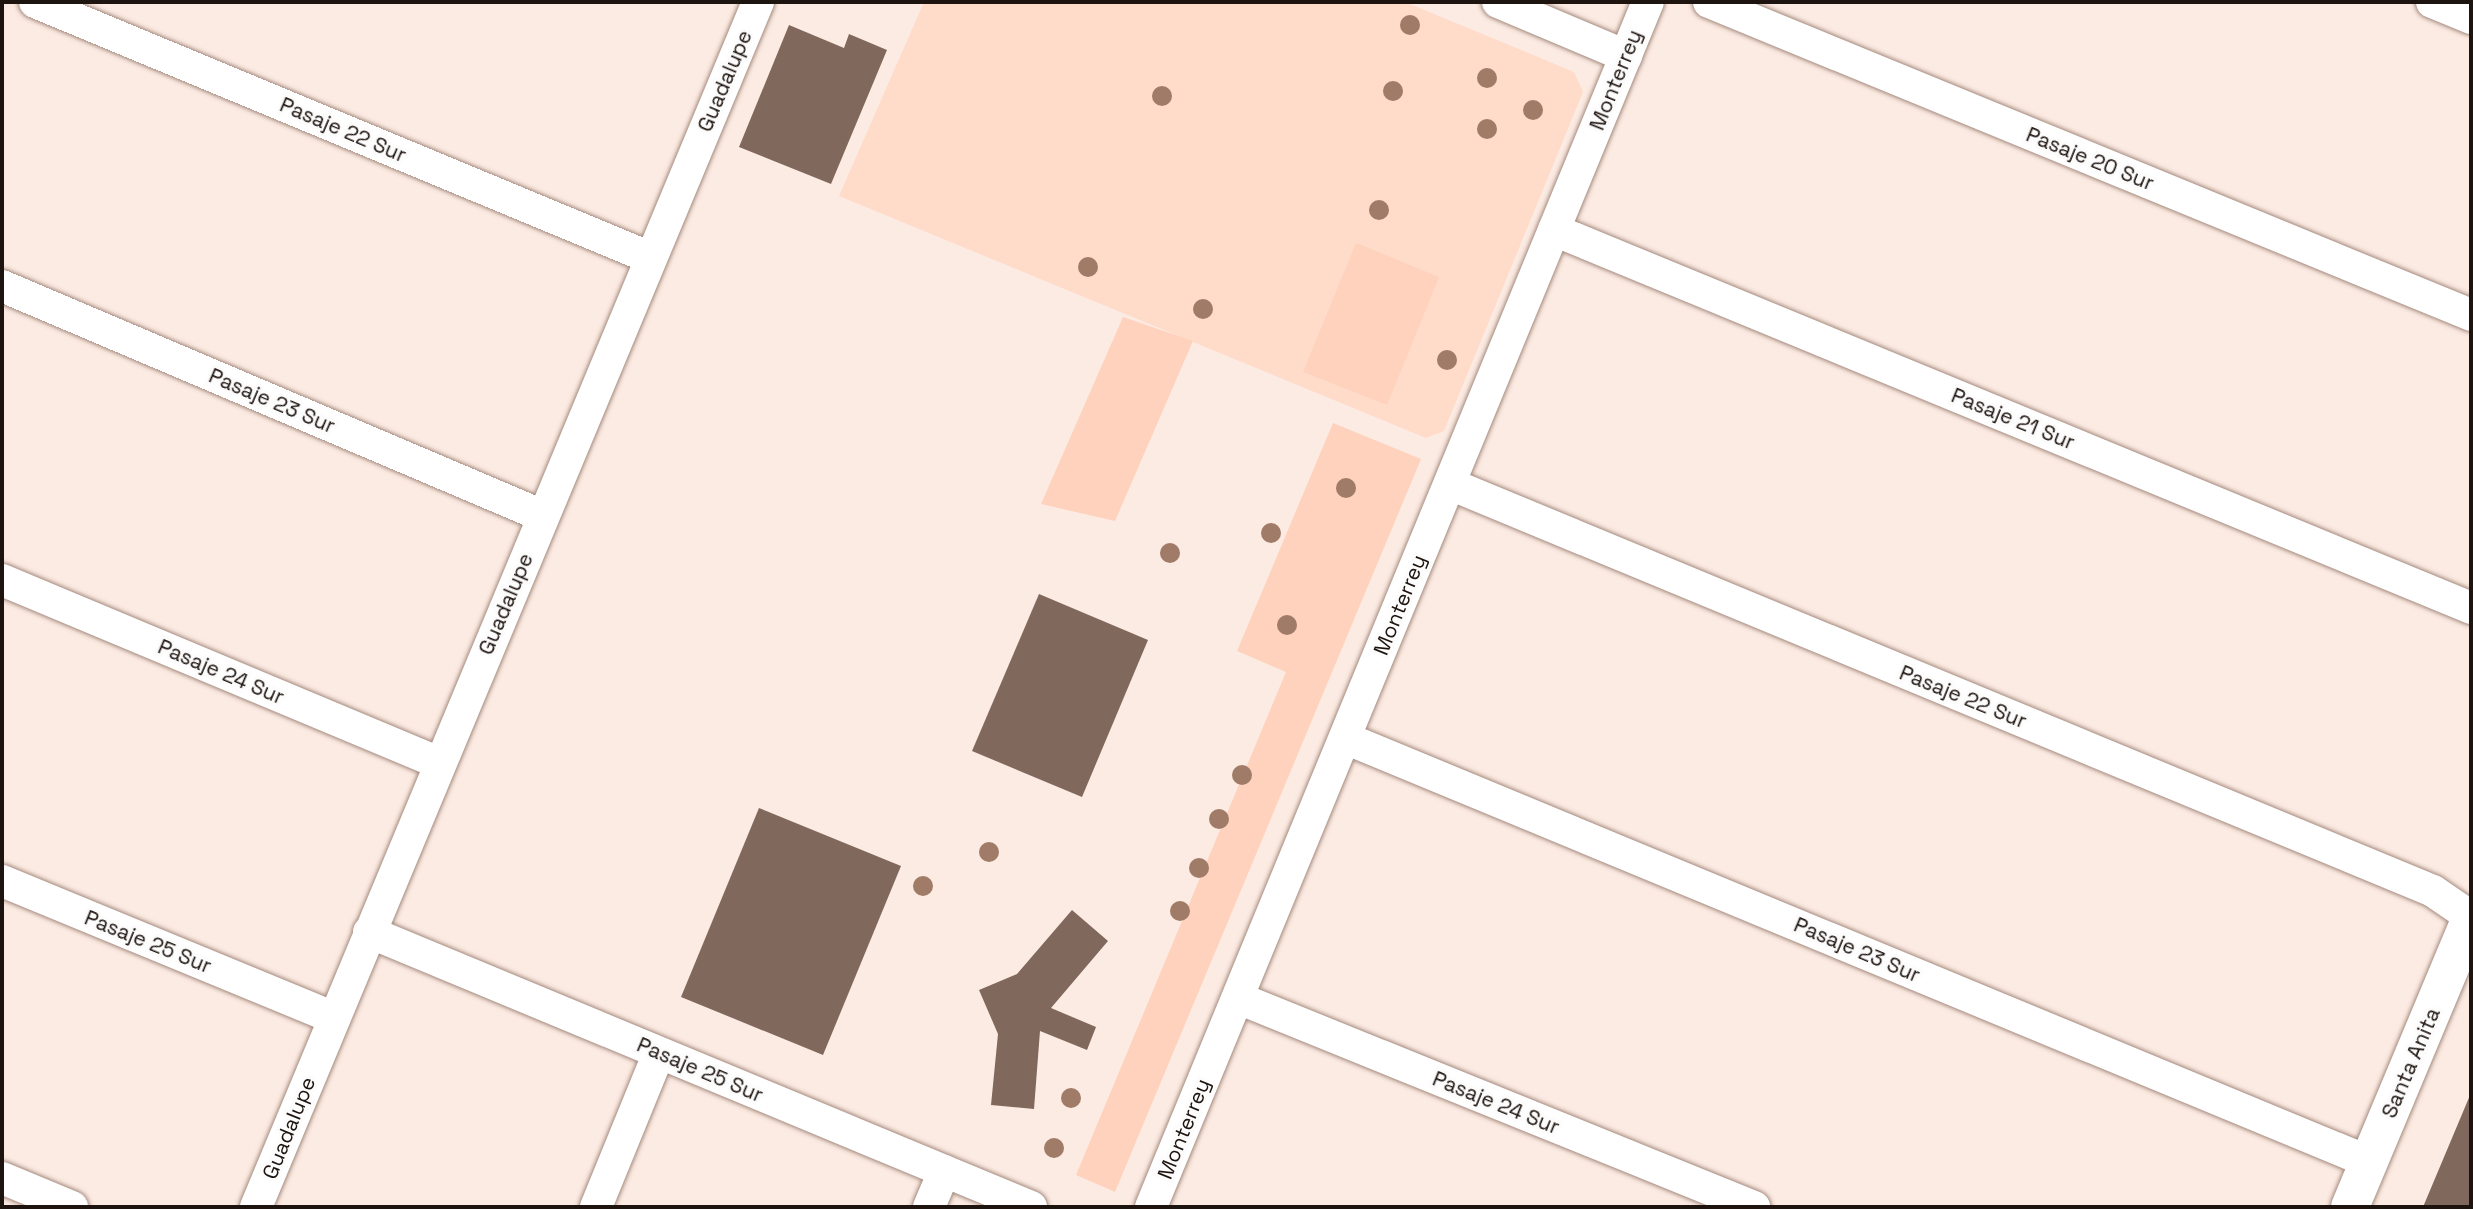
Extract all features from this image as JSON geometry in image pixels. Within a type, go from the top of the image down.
[{"type":"street","name":"Pasaje 22 Sur","points":[[35,2],[651,258]]},
{"type":"street","name":"Guadalupe","points":[[256,1207],[758,2]]},
{"type":"street","points":[[1498,2],[1626,56]]},
{"type":"street","name":"Monterrey","points":[[1151,1207],[1648,2]]},
{"type":"street","name":"Pasaje 20 Sur","points":[[1709,2],[2471,315]]},
{"type":"street","points":[[2432,2],[2471,18]]},
{"type":"street","name":"Pasaje 21 Sur","points":[[1555,230],[2471,608]]},
{"type":"street","name":"Pasaje 23 Sur","points":[[2,286],[543,516]]},
{"type":"street","name":"Pasaje 22 Sur","points":[[1450,484],[2433,891],[2471,918]]},
{"type":"street","name":"Pasaje 24 Sur","points":[[2,580],[440,763]]},
{"type":"street","name":"Pasaje 23 Sur","points":[[1345,738],[2369,1162]]},
{"type":"street","name":"Pasaje 25 Sur","points":[[2,881],[334,1018]]},
{"type":"street","name":"Santa Anita","points":[[2350,1207],[2471,918]]},
{"type":"street","name":"Pasaje 25 Sur","points":[[369,932],[1031,1207]]},
{"type":"street","name":"Pasaje 24 Sur","points":[[1238,999],[1754,1207]]},
{"type":"street","points":[[596,1207],[659,1053]]},
{"type":"street","points":[[929,1207],[944,1171]]},
{"type":"street","points":[[2,1178],[72,1207]]},
{"type":"shaded area","points":[[924,2],[1405,2],[1574,72],[1583,92],[1444,431],[1426,438],[839,196]]},
{"type":"shaded area","points":[[1356,243],[1439,277],[1387,405],[1303,372]]},
{"type":"shaded area","points":[[1123,317],[1193,341],[1115,521],[1041,504]]},
{"type":"shaded area","points":[[1333,423],[1421,459],[1115,1192],[1076,1175],[1286,672],[1237,651]]},
{"type":"building","points":[[789,25],[844,48],[849,34],[887,50],[831,184],[739,147]]},
{"type":"building","points":[[1039,594],[1148,640],[1082,797],[972,751]]},
{"type":"building","points":[[759,808],[901,866],[823,1055],[681,997]]},
{"type":"building","points":[[1072,910],[1108,941],[1051,1008],[1096,1027],[1087,1050],[1040,1031],[1034,1109],[991,1105],[998,1034],[979,990],[1017,974]]},
{"type":"building","points":[[2471,1092],[2471,1207],[2423,1207],[2468,1100]]}]
